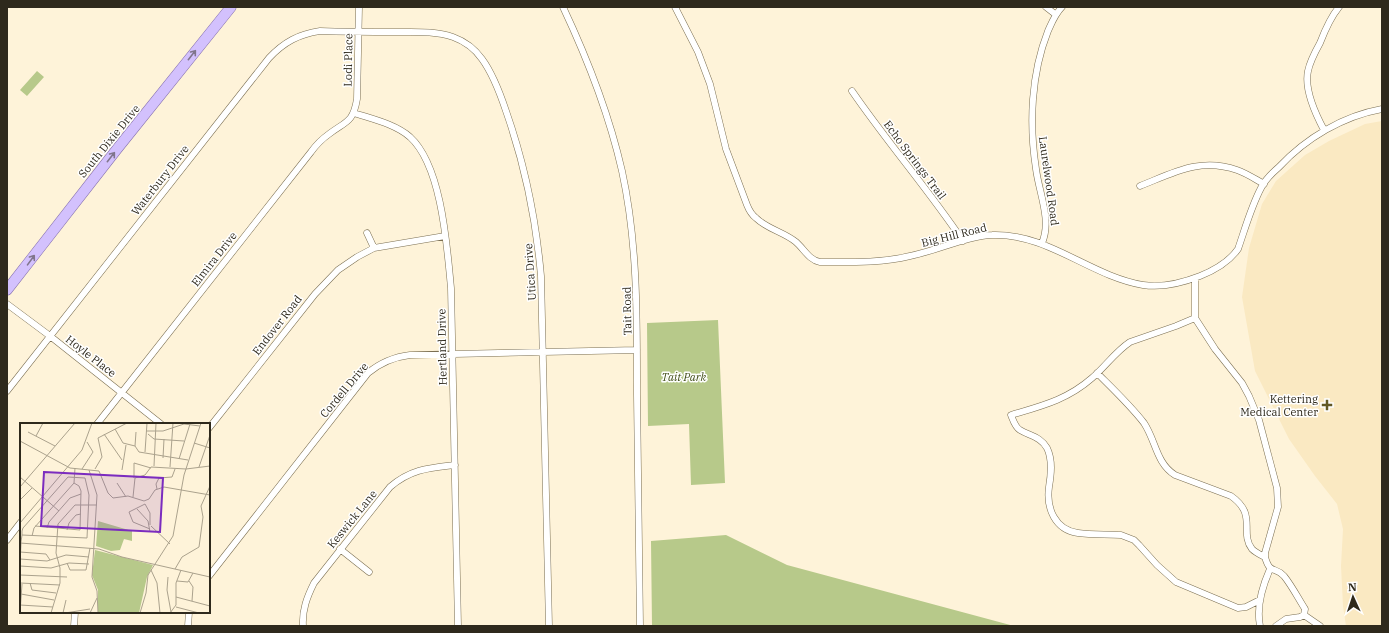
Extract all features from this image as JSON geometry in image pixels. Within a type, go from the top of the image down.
[{"type":"main road","name":"South Dixie Drive","points":[[7,290],[108,160],[231,7]]},
{"type":"street","name":"Lodi Place","points":[[354,113],[357,99],[359,7]]},
{"type":"street","name":"Tait Road","points":[[563,7],[596,82],[611,128],[622,171],[632,239],[636,278],[640,626]]},
{"type":"street","name":"Big Hill Road","points":[[675,7],[698,52],[710,84],[726,149],[747,205],[756,218],[795,242],[810,258],[820,262],[889,260],[909,256],[984,235],[993,234],[1016,237],[1042,243],[1091,267],[1133,283],[1165,285],[1195,278],[1221,266],[1234,254],[1238,248],[1264,184],[1285,160],[1324,130],[1360,115],[1382,109]]},
{"type":"street","points":[[1046,7],[1055,14]]},
{"type":"street","name":"Laurelwood Road","points":[[1042,243],[1046,230],[1046,216],[1033,148],[1032,123],[1035,87],[1045,40],[1055,14],[1062,7]]},
{"type":"street","points":[[1324,130],[1309,93],[1307,77],[1312,59],[1330,20],[1339,7]]},
{"type":"street","name":"Waterbury Drive","points":[[7,391],[276,50],[284,43],[295,37],[308,33],[320,31],[359,32]]},
{"type":"street","name":"Utica Drive","points":[[359,32],[435,33],[447,35],[466,43],[476,51],[489,70],[517,140],[532,204],[538,240],[541,276],[549,626]]},
{"type":"street","name":"Echo Springs Trail","points":[[852,91],[889,143],[915,174],[963,241]]},
{"type":"street","name":"Hertland Drive","points":[[354,113],[393,127],[409,136],[418,145],[427,161],[434,180],[445,236],[451,288],[458,626]]},
{"type":"street","name":"Elmira Drive","points":[[98,423],[311,152],[327,135],[345,124],[354,113]]},
{"type":"street","points":[[1140,186],[1182,169],[1212,164],[1237,170],[1264,184]]},
{"type":"street","points":[[367,233],[374,248]]},
{"type":"street","name":"Endover Road","points":[[210,427],[315,294],[338,270],[374,248],[445,236]]},
{"type":"street","points":[[1195,278],[1195,318],[1215,349],[1242,383],[1250,396],[1259,420],[1277,488],[1277,514],[1265,552],[1267,564],[1270,569],[1280,572],[1285,578],[1305,609],[1304,615]]},
{"type":"street","name":"Hoyle Place","points":[[7,304],[160,423]]},
{"type":"street","points":[[1195,318],[1130,342],[1092,378],[1066,397],[1043,406],[1011,415],[1016,426],[1020,430],[1036,437],[1047,448],[1051,467],[1048,502],[1051,512],[1062,527],[1078,533],[1121,535],[1127,537],[1139,545],[1157,565],[1176,582],[1238,608],[1246,607],[1260,600]]},
{"type":"street","name":"Cordell Drive","points":[[210,575],[368,373],[383,362],[400,356],[637,350]]},
{"type":"street","points":[[1097,373],[1138,416],[1150,433],[1161,461],[1170,471],[1176,475],[1231,496],[1237,500],[1247,519],[1249,544],[1256,552],[1265,557]]},
{"type":"street","name":"Keswick Lane","points":[[303,626],[306,599],[314,583],[379,500],[397,481],[418,470],[455,465]]},
{"type":"street","points":[[7,540],[20,523]]},
{"type":"street","points":[[340,549],[369,572]]},
{"type":"street","points":[[1260,626],[1258,611],[1264,583],[1270,569]]},
{"type":"street","points":[[74,626],[76,613]]},
{"type":"street","points":[[188,626],[189,613]]},
{"type":"street","points":[[1276,626],[1286,619],[1304,615]]},
{"type":"street","points":[[1304,615],[1320,626]]},
{"type":"shaded area","name":"Kettering Medical Center","points":[[1382,121],[1382,626],[1346,626],[1343,606],[1341,566],[1343,529],[1337,504],[1289,439],[1255,371],[1242,297],[1249,248],[1262,204],[1276,181],[1305,155],[1329,141],[1365,124]]},
{"type":"green space","points":[[37,71],[44,77],[27,96],[20,90]]},
{"type":"green space","name":"Tait Park","points":[[718,320],[725,483],[691,485],[689,424],[648,426],[647,323]]},
{"type":"green space","points":[[726,535],[787,565],[1014,626],[652,626],[651,541]]},
{"type":"place","name":"Kettering Medical Center","points":[[1327,405]]}]
